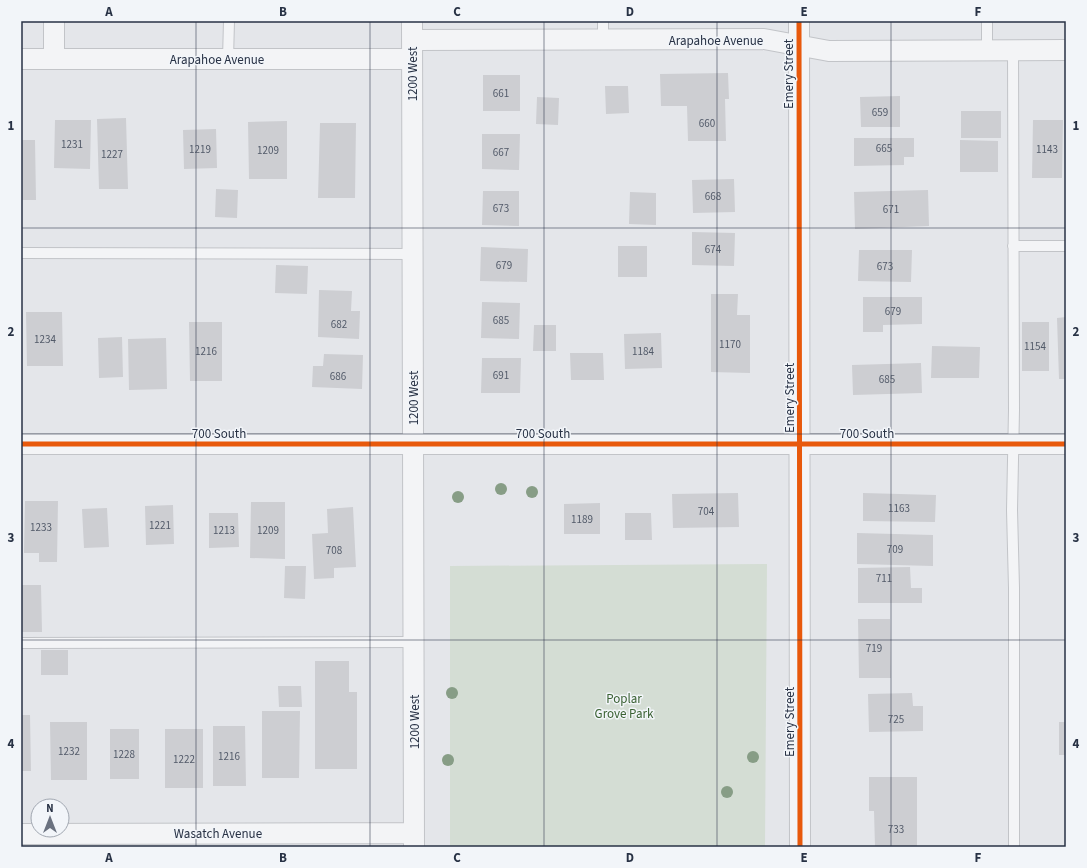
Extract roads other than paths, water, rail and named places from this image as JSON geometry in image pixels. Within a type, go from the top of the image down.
[{"type":"street","points":[[54,21],[54,60]]},
{"type":"street","name":"Emery Street","points":[[799,21],[800,847]]},
{"type":"street","name":"Arapahoe Avenue","points":[[412,30],[603,30],[764,39],[829,51],[1066,50]]},
{"type":"street","name":"1200 West","points":[[412,30],[414,840]]},
{"type":"street","name":"Arapahoe Avenue","points":[[21,60],[412,60]]},
{"type":"street","name":"700 South","points":[[21,444],[1066,444]]},
{"type":"street","name":"Wasatch Avenue","points":[[21,834],[414,840]]},
{"type":"lane","points":[[228,60],[229,21]]},
{"type":"lane","points":[[987,21],[987,50]]},
{"type":"lane","points":[[1013,50],[1014,444],[1012,510],[1014,588],[1014,847]]},
{"type":"lane","points":[[1013,246],[1066,246]]},
{"type":"lane","points":[[21,253],[413,254]]},
{"type":"lane","points":[[21,643],[414,642]]},
{"type":"park label","name":"Poplar Grove Park","points":[[624,706]]}]
